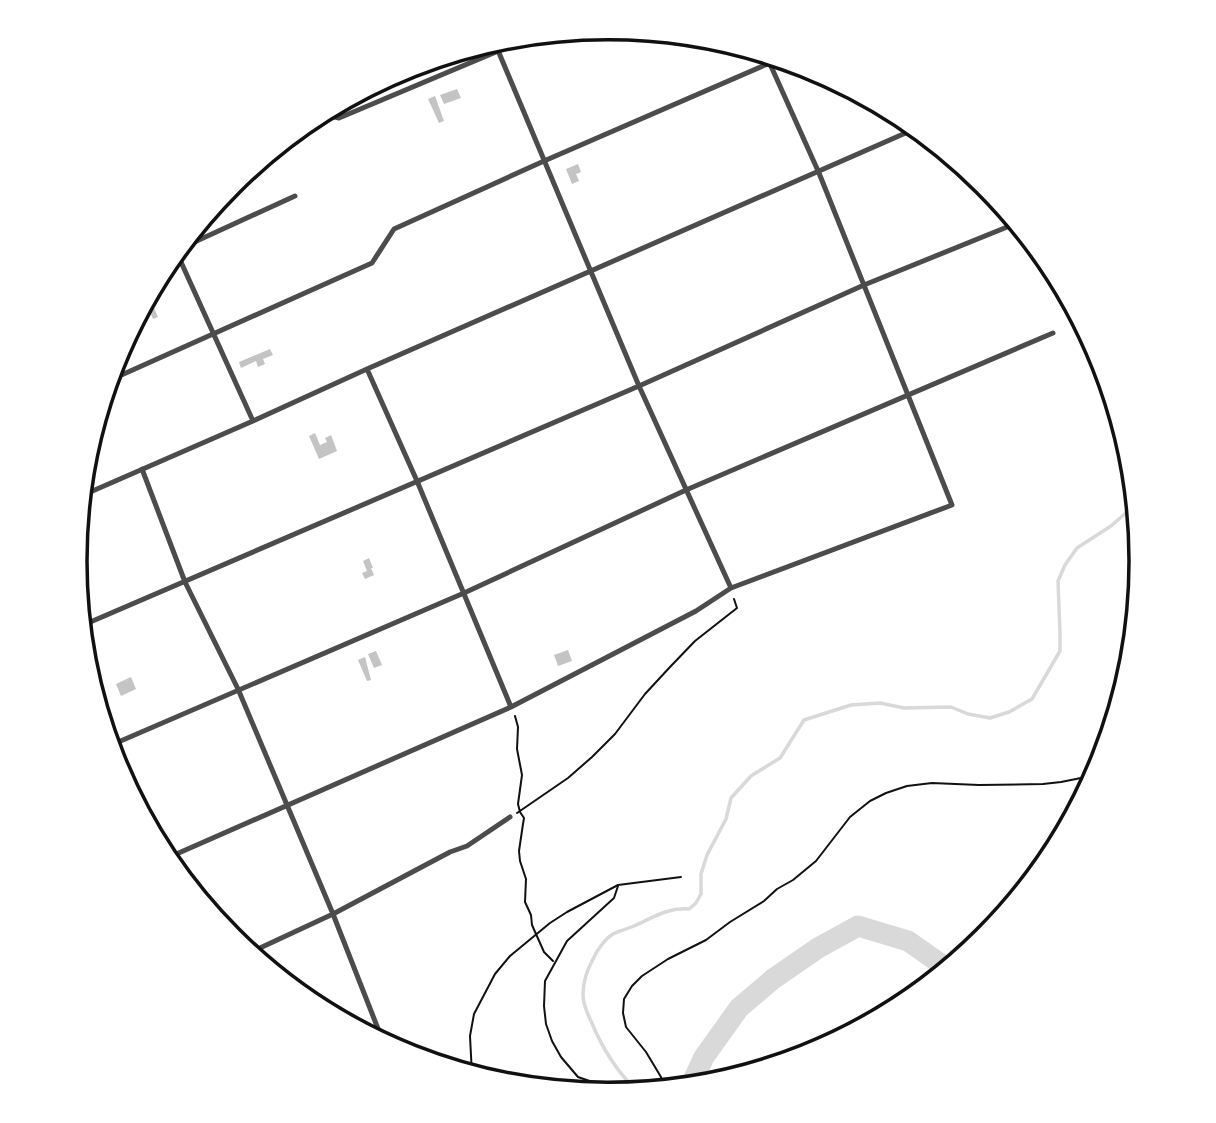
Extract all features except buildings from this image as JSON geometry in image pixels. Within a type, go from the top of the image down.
[{"type":"street","points":[[499,52],[639,386],[730,589]]},
{"type":"street","points":[[336,117],[339,118],[495,53]]},
{"type":"street","points":[[121,375],[372,263],[394,229],[766,65]]},
{"type":"street","points":[[177,854],[511,707],[696,611],[730,589],[952,505],[819,173],[772,67]]},
{"type":"street","points":[[91,491],[905,133]]},
{"type":"street","points":[[196,242],[295,196]]},
{"type":"street","points":[[90,622],[639,386],[864,285],[1007,227]]},
{"type":"street","points":[[181,263],[253,421]]},
{"type":"street","points":[[119,742],[464,593],[686,490],[1053,333]]},
{"type":"street","points":[[367,369],[417,481],[511,707]]},
{"type":"street","points":[[142,469],[185,582],[238,689],[333,914],[378,1029]]},
{"type":"street","points":[[259,948],[467,846],[510,817]]},
{"type":"path","points":[[510,817],[568,778],[592,757],[620,728],[645,694],[670,667],[706,631],[737,608],[730,589]]},
{"type":"path","points":[[511,707],[518,727],[517,750],[522,775],[518,804],[523,818],[523,833],[519,851],[526,879],[525,902],[544,952],[554,962]]},
{"type":"path","points":[[661,1080],[646,1052],[626,1027],[624,999],[632,986],[642,976],[706,940],[793,880],[816,861],[850,817],[870,801],[907,786],[932,783],[1043,784],[1082,777]]},
{"type":"path","points":[[471,1065],[470,1036],[474,1014],[495,974],[510,956],[567,912],[618,885],[681,877]]},
{"type":"path","points":[[594,1083],[578,1077],[552,1041],[544,1006],[545,981],[567,941],[614,898],[618,885]]},
{"type":"waterway","points":[[629,1082],[605,1050],[584,1001],[587,972],[604,942],[613,934],[660,914],[689,909],[696,903],[701,894],[701,874],[707,855],[726,819],[731,798],[751,776],[780,758],[804,720],[851,705],[880,703],[904,708],[951,707],[968,714],[990,718],[1009,712],[1032,699],[1060,651],[1058,581],[1065,565],[1077,548],[1127,512]]},
{"type":"waterway","points":[[696,1075],[704,1057],[739,1008],[773,979],[818,948],[858,926],[908,941],[940,963]]}]
